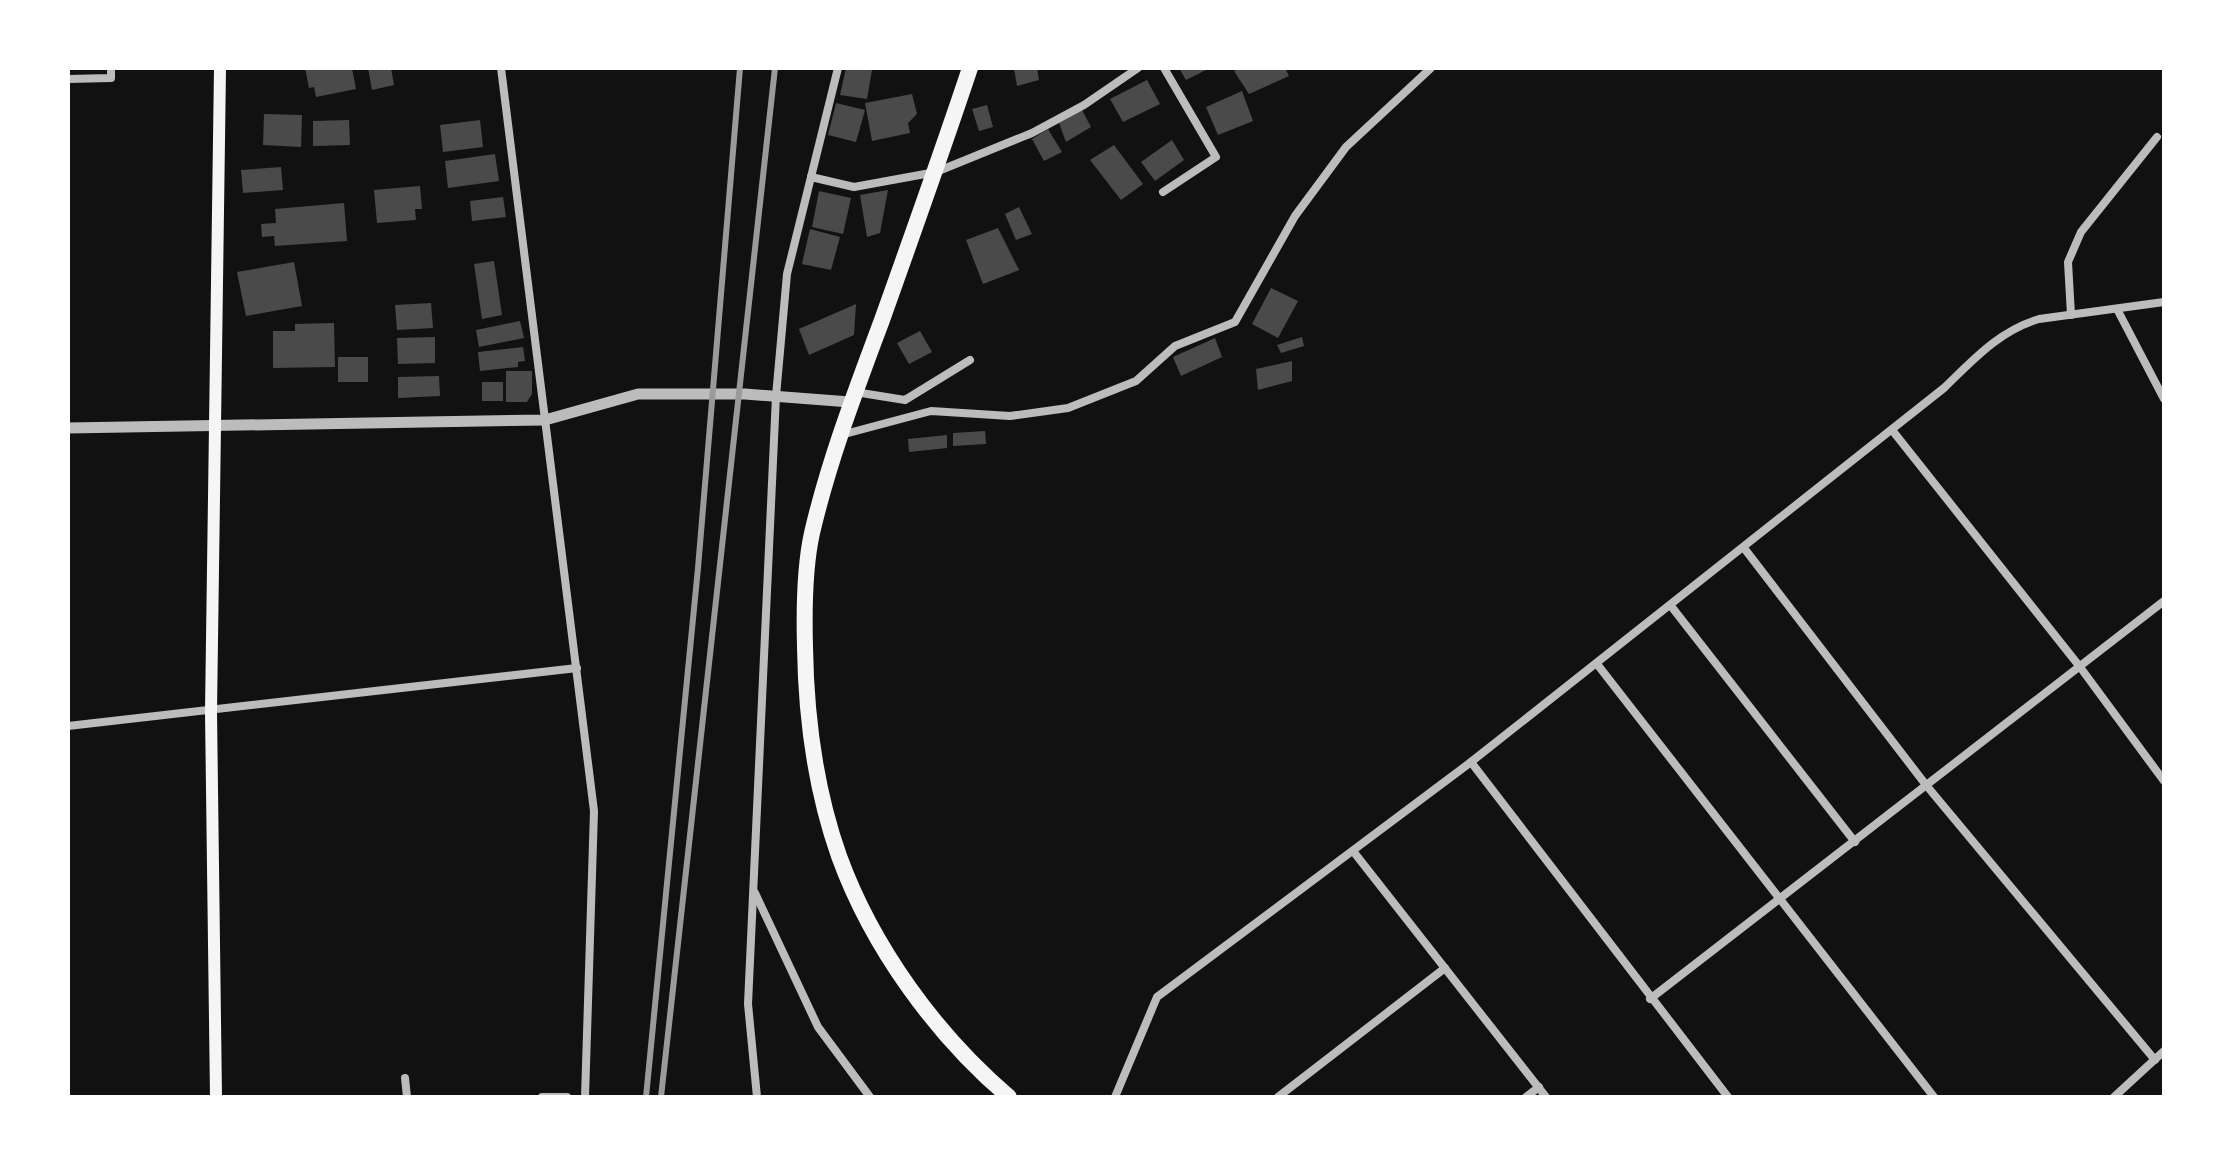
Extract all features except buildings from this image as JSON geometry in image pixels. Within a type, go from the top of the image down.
[{"type":"highway","points":[[970,68],[936,172],[840,435],[812,535],[805,604],[805,683],[827,812],[839,856],[858,898],[911,989],[982,1074],[1009,1097]]},
{"type":"main road","points":[[216,1097],[211,712],[220,68]]},
{"type":"street","points":[[68,79],[111,78],[111,68]]},
{"type":"street","points":[[501,68],[594,811],[585,1097]]},
{"type":"street","points":[[757,1097],[748,1004],[776,396],[787,274],[838,68]]},
{"type":"street","points":[[811,177],[854,187],[936,172],[1032,133],[1084,105],[1138,68]]},
{"type":"street","points":[[1163,192],[1216,157],[1164,68]]},
{"type":"street","points":[[840,435],[931,411],[1010,416],[1068,408],[1136,381],[1175,346],[1235,322],[1295,216],[1346,147],[1431,68]]},
{"type":"street","points":[[2071,315],[2068,262],[2081,232],[2157,137]]},
{"type":"street","points":[[1115,1097],[1157,997],[1471,762],[1671,606],[1944,388],[1992,341],[2019,325],[2164,302]]},
{"type":"street","points":[[2117,309],[2164,399]]},
{"type":"street","points":[[68,428],[545,420],[638,394],[905,400],[970,360]]},
{"type":"street","points":[[1892,430],[2080,667],[2164,781]]},
{"type":"street","points":[[1744,548],[1926,785],[2155,1060]]},
{"type":"street","points":[[1650,999],[1780,902],[2164,601]]},
{"type":"street","points":[[1671,606],[1855,842]]},
{"type":"street","points":[[1597,664],[1934,1097]]},
{"type":"street","points":[[68,726],[577,668]]},
{"type":"street","points":[[1471,762],[1728,1097]]},
{"type":"street","points":[[1353,851],[1546,1097]]},
{"type":"street","points":[[753,888],[818,1027],[870,1097]]},
{"type":"street","points":[[1278,1097],[1445,968]]},
{"type":"street","points":[[2114,1097],[2164,1051]]},
{"type":"street","points":[[405,1078],[407,1097]]},
{"type":"street","points":[[1526,1097],[1539,1087]]},
{"type":"street","points":[[542,1097],[567,1097]]},
{"type":"railway","points":[[646,1097],[698,568],[740,68]]},
{"type":"railway","points":[[661,1097],[775,68]]}]
